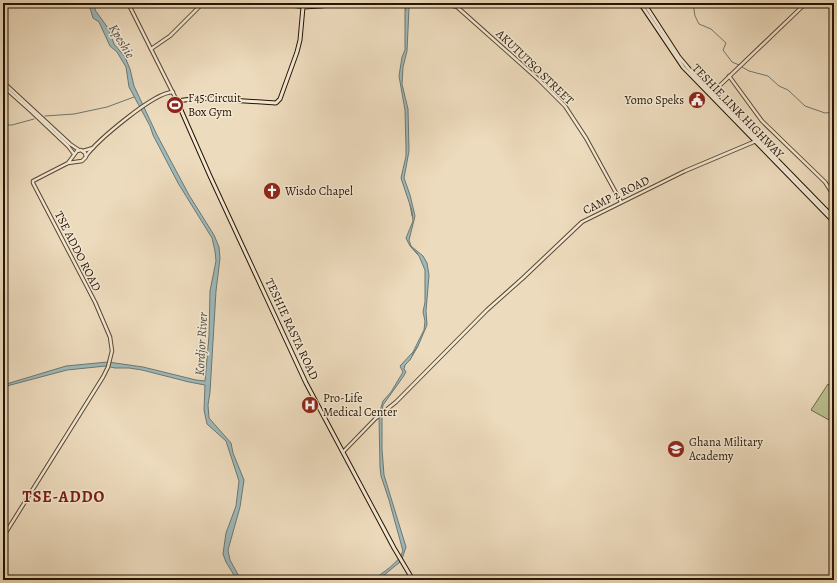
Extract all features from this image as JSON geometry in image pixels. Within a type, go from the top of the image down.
[{"type":"main road","points":[[177,101],[199,98],[276,103],[280,99],[297,52],[300,40],[303,6],[353,3]]},
{"type":"main road","name":"AKUTUTSO STREET","points":[[395,3],[457,5]]},
{"type":"main road","name":"TESHIE LINK HIGHWAY","points":[[640,3],[680,64],[834,218]]},
{"type":"main road","name":"TESHIE LINK HIGHWAY","points":[[644,3],[679,57],[711,94]]},
{"type":"main road","name":"TESHIE RASTA ROAD","points":[[177,101],[291,351],[343,452],[412,580]]},
{"type":"main road","name":"TESHIE LINK HIGHWAY","points":[[757,141],[834,222]]},
{"type":"street","points":[[128,3],[177,101]]},
{"type":"street","points":[[151,49],[170,36],[203,3]]},
{"type":"street","points":[[276,3],[303,6]]},
{"type":"street","points":[[711,94],[806,3]]},
{"type":"street","name":"AKUTUTSO STREET","points":[[457,5],[538,79],[564,106],[586,138],[621,202]]},
{"type":"street","points":[[729,76],[762,121],[824,182],[834,196]]},
{"type":"street","points":[[3,82],[86,157]]},
{"type":"street","points":[[3,86],[68,146],[78,162],[84,160],[95,147],[137,110],[165,93],[173,92]]},
{"type":"street","name":"CAMP 2 ROAD","points":[[343,452],[383,412],[396,402],[487,310],[505,295],[582,222],[685,172],[757,141]]},
{"type":"street","points":[[74,155],[81,151],[95,147]]},
{"type":"street","name":"TSE ADDO ROAD","points":[[68,163],[74,155]]},
{"type":"street","name":"TSE ADDO ROAD","points":[[3,538],[85,408],[110,362],[111,345],[95,302],[33,180],[68,163],[78,162]]},
{"type":"green space","points":[[828,384],[834,388],[834,412],[829,420],[811,410]]},
{"type":"water","points":[[92,3],[96,3],[95,10],[108,28],[114,44],[125,57],[130,69],[134,86],[157,135],[189,195],[214,235],[219,247],[220,258],[216,291],[208,405],[209,418],[231,443],[233,453],[244,480],[240,507],[228,550],[230,560],[241,580],[237,580],[223,554],[226,533],[236,506],[239,481],[226,441],[207,424],[204,410],[205,385],[142,370],[106,366],[67,370],[3,387],[3,385],[66,366],[108,362],[143,367],[205,381],[209,336],[210,291],[216,261],[212,238],[178,183],[153,135],[150,126],[129,87],[126,67],[117,52],[110,46],[99,22],[93,18],[90,8]]},
{"type":"water","points":[[405,3],[407,3],[409,8],[407,51],[403,67],[402,84],[408,109],[409,151],[404,178],[415,216],[409,240],[411,246],[423,256],[427,263],[429,275],[426,311],[427,325],[418,346],[410,360],[405,365],[404,369],[406,372],[383,405],[382,411],[379,414],[383,401],[391,392],[403,372],[400,366],[413,352],[424,330],[425,321],[423,312],[425,302],[425,270],[419,256],[410,246],[406,238],[413,221],[412,211],[401,178],[406,156],[405,110],[399,76],[402,57],[405,50]]},
{"type":"water","points":[[382,414],[384,475],[406,547],[400,562],[378,580],[373,580],[394,564],[401,556],[403,551],[381,476],[379,416]]},
{"type":"waterway","points":[[693,3],[695,16],[699,24],[711,29],[726,43],[723,50],[732,62],[739,65]]},
{"type":"waterway","points":[[405,4],[406,10]]},
{"type":"waterway","points":[[742,67],[749,71],[768,76],[779,86],[788,90],[805,106],[825,113],[834,112]]},
{"type":"waterway","points":[[45,116],[74,114],[107,107],[134,97]]},
{"type":"waterway","points":[[3,125],[12,125],[34,119]]},
{"type":"waterway","points":[[410,205],[412,216]]},
{"type":"waterway","points":[[410,246],[418,254]]},
{"type":"waterway","points":[[412,355],[418,346]]},
{"type":"place","name":"Yomo Speks","points":[[697,100]]},
{"type":"place","name":"F45 Circuit Box Gym","points":[[175,105]]},
{"type":"place","name":"Wisdo Chapel","points":[[272,191]]},
{"type":"place","name":"Pro-Life Medical Center","points":[[310,405]]},
{"type":"place","name":"Ghana Military Academy","points":[[676,449]]},
{"type":"district","name":"TSE-ADDO","points":[[64,497]]},
{"type":"water label","name":"Kpeshie","points":[[122,41]]},
{"type":"water label","name":"Kordjor River","points":[[201,344]]}]
